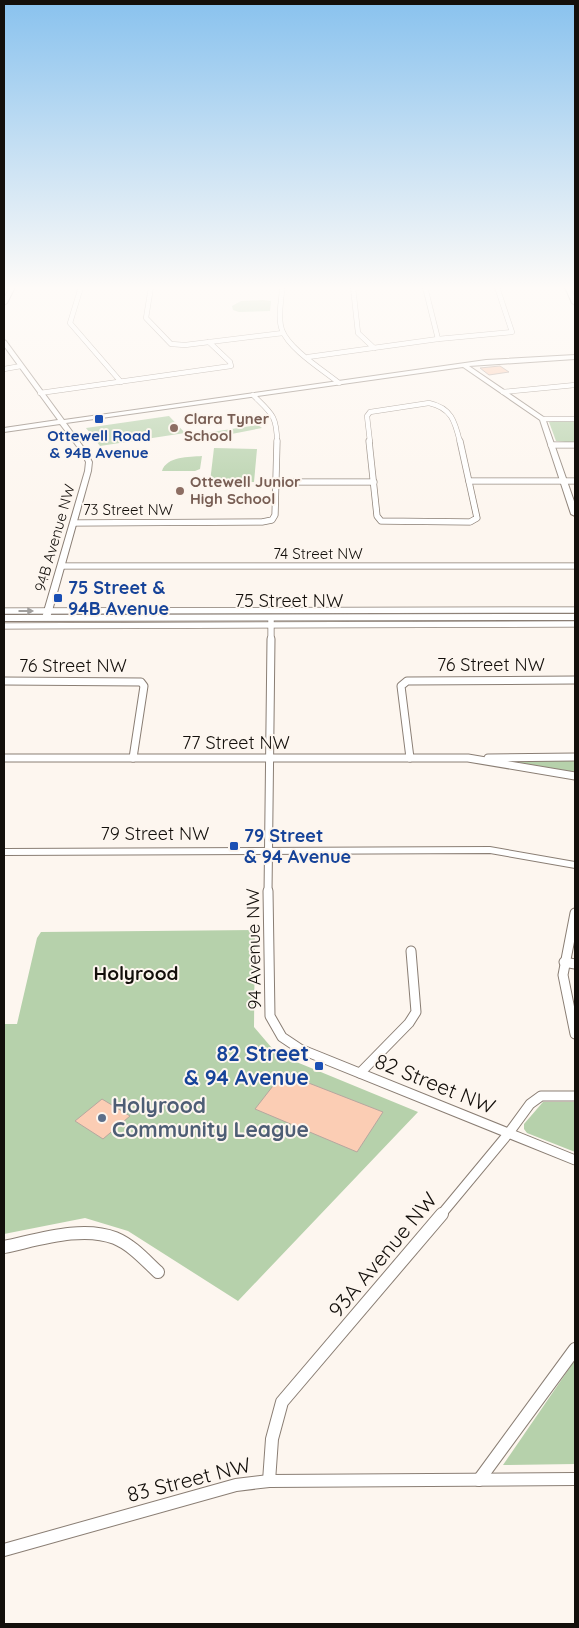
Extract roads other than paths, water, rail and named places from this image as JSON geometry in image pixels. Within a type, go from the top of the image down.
[{"type":"main road","name":"75 Street NW","points":[[4,618],[47,614],[271,621],[575,617]]},
{"type":"street","name":"94B Avenue NW","points":[[19,363],[84,452],[89,462],[74,523],[47,614]]},
{"type":"street","points":[[105,363],[121,382]]},
{"type":"street","points":[[40,393],[231,366],[230,363]]},
{"type":"street","points":[[315,363],[339,383]]},
{"type":"street","points":[[4,430],[482,363]]},
{"type":"street","points":[[464,365],[543,419],[575,419]]},
{"type":"street","points":[[4,369],[21,366]]},
{"type":"street","points":[[503,392],[575,385]]},
{"type":"street","points":[[253,395],[271,412],[277,423],[276,482],[374,482]]},
{"type":"street","points":[[435,404],[455,420],[469,481],[477,518],[470,522],[381,521],[377,516],[368,416],[370,412],[435,404]]},
{"type":"street","points":[[543,419],[575,514]]},
{"type":"street","points":[[551,444],[575,444]]},
{"type":"street","points":[[469,481],[575,481]]},
{"type":"street","name":"73 Street NW","points":[[74,523],[262,522],[272,520],[275,516],[276,482]]},
{"type":"street","name":"74 Street NW","points":[[62,566],[575,566]]},
{"type":"street","name":"75 Street NW","points":[[4,611],[47,614],[575,610]]},
{"type":"street","name":"75 Street NW","points":[[4,626],[271,621],[575,624]]},
{"type":"street","name":"94 Avenue NW","points":[[271,621],[270,1016],[282,1037]]},
{"type":"street","name":"76 Street NW","points":[[410,758],[401,686],[407,681],[575,680]]},
{"type":"street","name":"76 Street NW","points":[[4,681],[141,682],[144,686],[133,758]]},
{"type":"street","name":"77 Street NW","points":[[4,758],[575,757]]},
{"type":"street","name":"77 Street NW","points":[[468,758],[575,776]]},
{"type":"street","name":"79 Street NW","points":[[4,852],[490,850],[512,852],[575,864]]},
{"type":"street","points":[[575,913],[563,975],[575,1034]]},
{"type":"street","points":[[360,1073],[409,1022],[416,1012],[410,951]]},
{"type":"street","points":[[564,962],[575,964]]},
{"type":"street","name":"82 Street NW","points":[[282,1037],[300,1049],[575,1160]]},
{"type":"street","name":"93A Avenue NW","points":[[269,1481],[272,1439],[282,1402],[508,1134],[530,1104],[542,1096],[575,1096]]},
{"type":"street","points":[[4,1247],[67,1235],[109,1236],[133,1250],[158,1272]]},
{"type":"street","points":[[479,1480],[575,1349]]},
{"type":"street","name":"83 Street NW","points":[[4,1550],[236,1485],[269,1481],[575,1479]]},
{"type":"place","name":"Ottewell Road & 94B Avenue","points":[[99,419]]},
{"type":"place","name":"Clara Tyner School","points":[[174,428]]},
{"type":"place","name":"Ottewell Junior High School","points":[[180,491]]},
{"type":"place","name":"75 Street & 94B Avenue","points":[[58,598]]},
{"type":"place","name":"79 Street & 94 Avenue","points":[[234,846]]},
{"type":"place","name":"82 Street & 94 Avenue","points":[[319,1066]]},
{"type":"place","name":"Holyrood Community League","points":[[102,1118]]},
{"type":"district","name":"Holyrood","points":[[136,973]]}]
